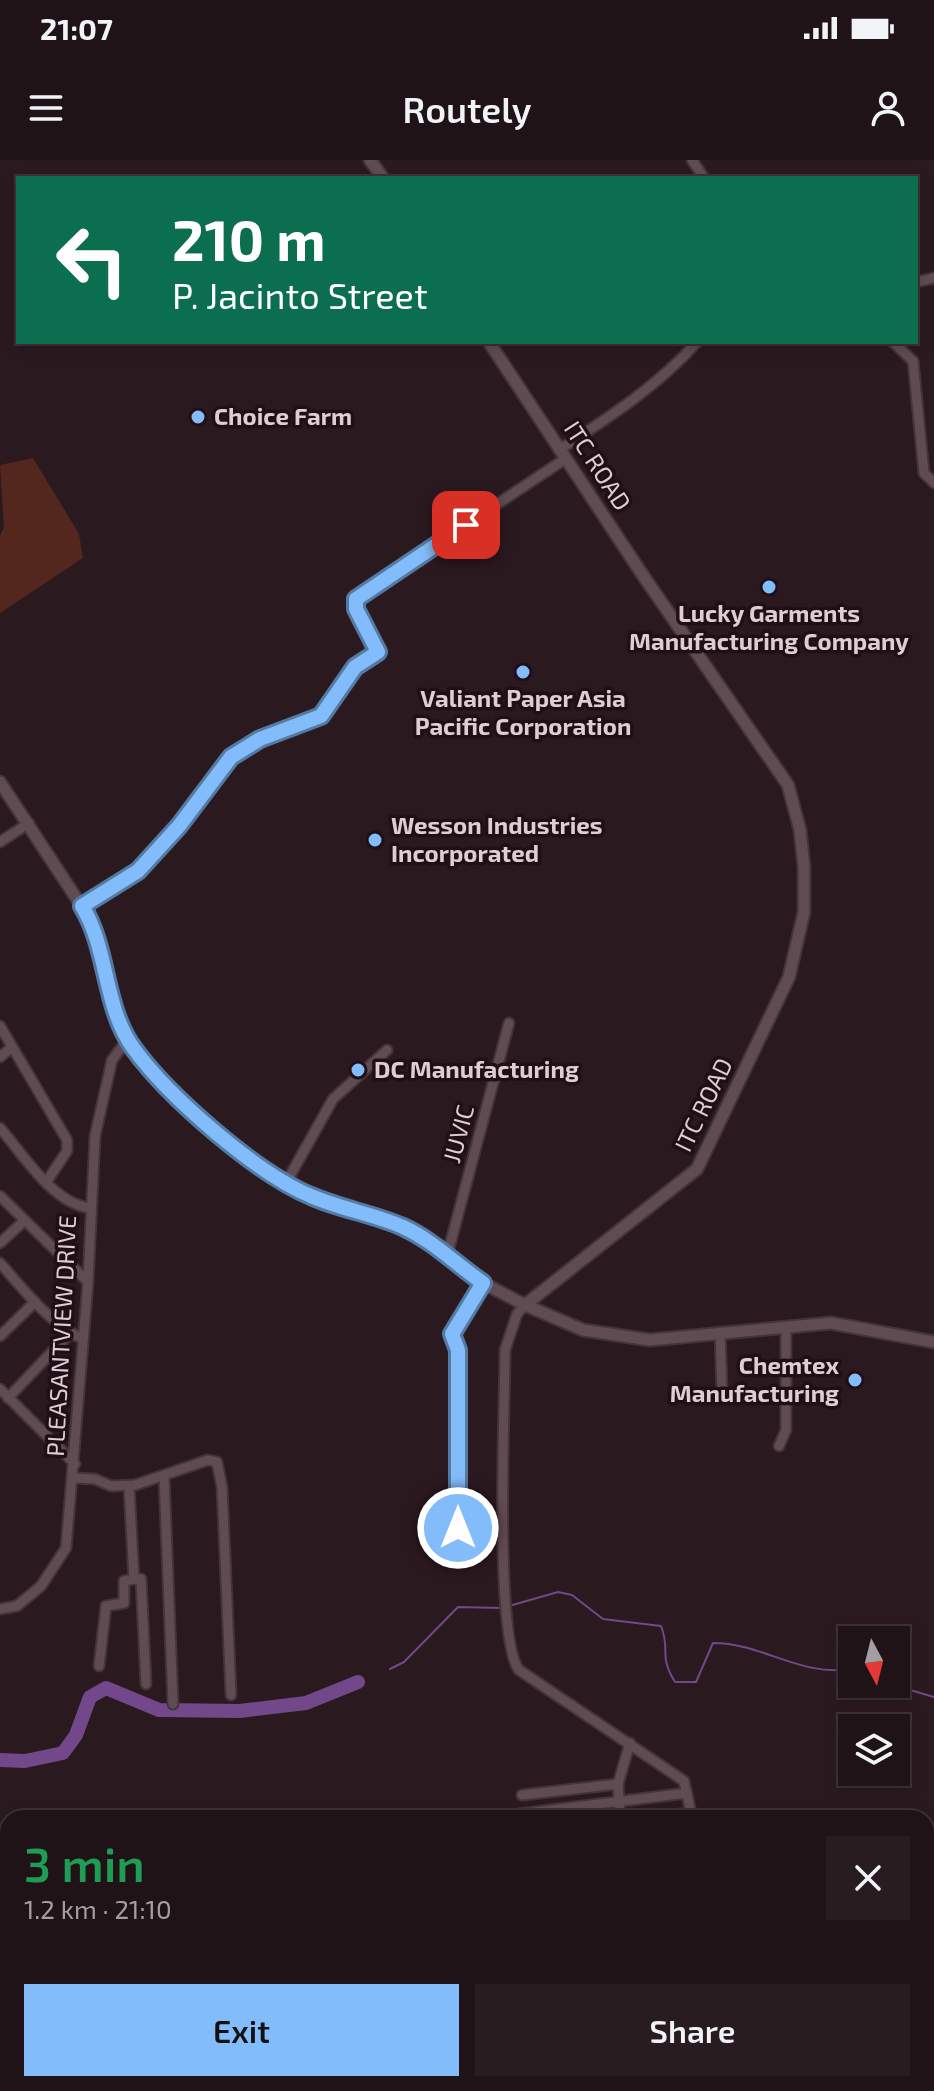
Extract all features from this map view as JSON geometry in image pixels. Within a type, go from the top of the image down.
[{"type":"street","name":"ITC ROAD","points":[[490,344],[788,785],[800,830],[804,912],[789,977],[697,1169],[525,1305],[517,1314],[505,1350],[504,1598],[511,1654],[519,1670],[684,1781],[687,1793]]},
{"type":"street","points":[[82,906],[138,871],[179,826],[231,757],[260,739],[321,716],[355,667],[377,654],[378,648],[356,609],[359,596],[562,454],[676,366],[695,344]]},
{"type":"street","points":[[895,344],[913,361],[924,473],[934,483]]},
{"type":"street","points":[[0,782],[82,906],[97,937],[113,1002],[128,1039],[155,1073],[203,1119],[259,1166],[286,1183],[312,1197],[404,1227],[483,1283],[525,1305],[595,1334],[650,1340],[831,1323],[934,1342]]},
{"type":"street","points":[[0,842],[29,823]]},
{"type":"street","name":"JUVIC","points":[[447,1256],[509,1023]]},
{"type":"street","points":[[0,1026],[67,1140],[67,1151],[47,1181]]},
{"type":"street","name":"PLEASANTVIEW DRIVE","points":[[0,1609],[17,1606],[41,1586],[66,1548],[88,1282],[95,1136],[109,1069],[116,1051],[128,1039]]},
{"type":"street","points":[[0,1057],[12,1047]]},
{"type":"street","points":[[286,1183],[333,1099],[387,1050]]},
{"type":"street","points":[[0,1128],[68,1202],[90,1208]]},
{"type":"street","points":[[0,1196],[23,1222],[88,1282]]},
{"type":"street","points":[[0,1243],[23,1222]]},
{"type":"street","points":[[0,1264],[35,1302],[70,1333],[83,1339]]},
{"type":"street","points":[[458,1559],[458,1350],[452,1334],[483,1283]]},
{"type":"street","points":[[0,1336],[35,1302]]},
{"type":"street","points":[[779,1446],[786,1430],[786,1328]]},
{"type":"street","points":[[720,1332],[722,1391]]},
{"type":"street","points":[[8,1398],[70,1333]]},
{"type":"street","points":[[0,1389],[75,1464]]},
{"type":"street","points":[[74,1478],[129,1486],[208,1460],[219,1466],[231,1695]]},
{"type":"street","points":[[164,1476],[173,1704]]},
{"type":"street","points":[[129,1486],[134,1579]]},
{"type":"street","points":[[99,1666],[106,1606],[123,1603],[124,1581],[141,1579],[146,1684]]},
{"type":"street","points":[[619,1810],[618,1784],[630,1743]]},
{"type":"street","points":[[522,1795],[618,1784]]},
{"type":"street","points":[[575,1810],[618,1801],[687,1793],[690,1810]]},
{"type":"shaded area","points":[[33,458],[79,534],[83,558],[0,613],[0,536],[4,527],[0,465]]},
{"type":"waterway","points":[[509,1606],[558,1592],[572,1595],[603,1619],[661,1626],[667,1665],[675,1682],[696,1682],[713,1643],[748,1648],[815,1668],[838,1670]]},
{"type":"waterway","points":[[390,1669],[404,1662],[458,1607],[503,1608]]},
{"type":"waterway","points":[[0,1760],[25,1761],[63,1753],[76,1735],[90,1697],[106,1688],[159,1710],[240,1711],[306,1703],[358,1682]]},
{"type":"waterway","points":[[910,1690],[934,1697]]},
{"type":"place","name":"Choice Farm","points":[[198,417]]},
{"type":"place","name":"Lucky Garments Manufacturing Company","points":[[769,587]]},
{"type":"place","name":"Valiant Paper Asia Pacific Corporation","points":[[523,672]]},
{"type":"place","name":"Wesson Industries Incorporated","points":[[375,840]]},
{"type":"place","name":"DC Manufacturing","points":[[358,1070]]},
{"type":"place","name":"Chemtex Manufacturing","points":[[855,1380]]},
{"type":"route","points":[[458,1528],[458,1350],[452,1334],[483,1283],[404,1227],[312,1197],[259,1166],[173,1091],[133,1048],[121,1025],[97,937],[82,906],[138,871],[179,826],[231,757],[243,747],[321,716],[355,667],[378,652],[356,609],[356,599],[466,525]]}]
